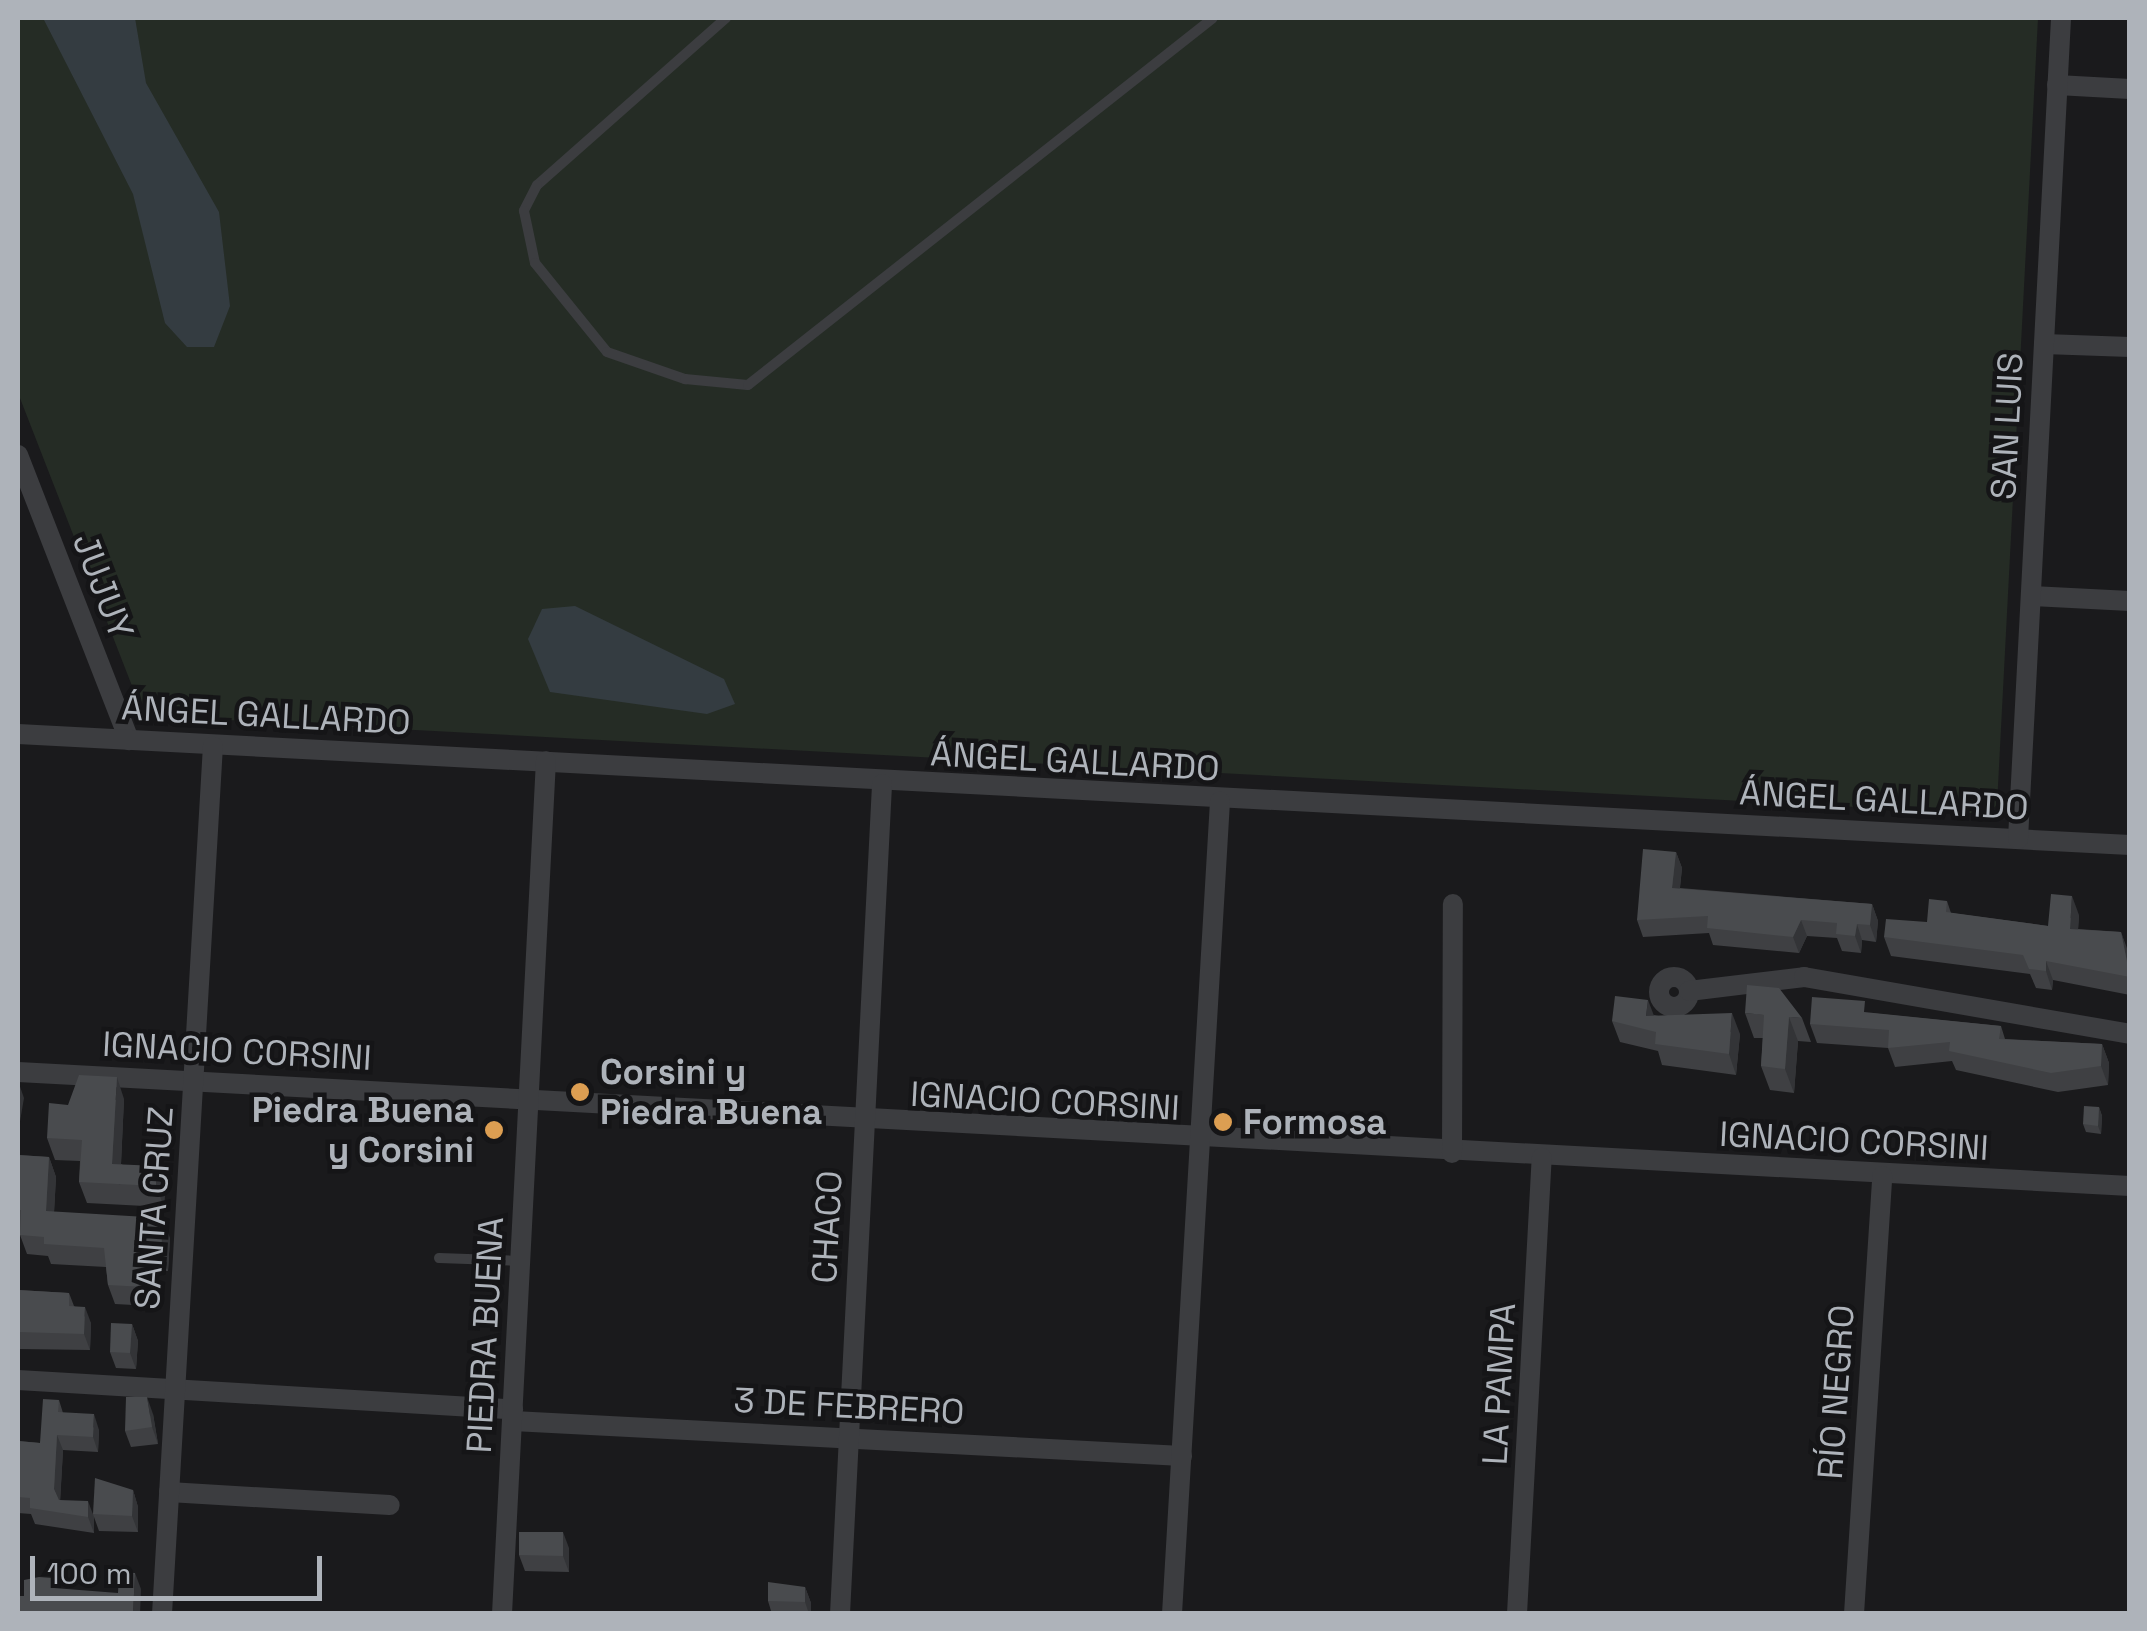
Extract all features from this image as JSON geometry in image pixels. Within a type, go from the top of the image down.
[{"type":"street","name":"SAN LUIS","points":[[2018,838],[2060,18]]},
{"type":"street","points":[[2057,85],[2130,89]]},
{"type":"street","points":[[2044,344],[2130,348]]},
{"type":"street","name":"JUJUY","points":[[19,465],[129,740]]},
{"type":"street","points":[[2031,596],[2130,601]]},
{"type":"street","name":"ÁNGEL GALLARDO","points":[[18,734],[546,760],[882,784],[2130,845]]},
{"type":"street","name":"SANTA CRUZ","points":[[162,1614],[213,746]]},
{"type":"street","name":"PIEDRA BUENA","points":[[502,1614],[546,760]]},
{"type":"street","name":"CHACO","points":[[840,1614],[882,784]]},
{"type":"street","points":[[1172,1614],[1220,801]]},
{"type":"street","points":[[1452,1153],[1453,904]]},
{"type":"street","points":[[1689,992],[1804,978],[2130,1034]]},
{"type":"street","name":"IGNACIO CORSINI","points":[[18,1072],[195,1079],[1200,1142],[2130,1186]]},
{"type":"street","name":"LA PAMPA","points":[[1517,1614],[1542,1158]]},
{"type":"street","name":"RÍO NEGRO","points":[[1854,1614],[1882,1176]]},
{"type":"street","name":"3 DE FEBRERO","points":[[18,1380],[848,1438],[1182,1456]]},
{"type":"street","points":[[168,1492],[390,1505]]},
{"type":"lane","points":[[726,18],[536,186],[524,211],[535,263],[608,352],[685,379],[748,385],[1213,18]]},
{"type":"lane","points":[[439,1258],[522,1261]]},
{"type":"shaded area","points":[[18,18],[2038,18],[1997,805],[1987,814],[152,716],[141,709],[18,393]]},
{"type":"shaded area","points":[[43,18],[135,18],[146,83],[219,212],[230,306],[214,347],[187,347],[165,323],[133,194]]},
{"type":"shaded area","points":[[575,606],[724,679],[735,704],[707,714],[550,692],[528,639],[542,609]]},
{"type":"building","points":[[1643,849],[1676,852],[1672,888],[1872,904],[1870,925],[1857,924],[1855,936],[1836,934],[1837,923],[1801,920],[1793,937],[1707,928],[1708,916],[1637,920]]},
{"type":"building","points":[[2051,894],[2072,896],[2070,929],[2121,932],[2130,977],[2046,961],[2046,971],[2029,969],[2023,955],[1884,937],[1886,919],[1927,922],[1929,899],[1947,901],[1946,912],[2048,926]]},
{"type":"building","points":[[1747,985],[1779,988],[1802,1018],[1789,1017],[1785,1069],[1761,1066],[1764,1015],[1745,1013]]},
{"type":"building","points":[[1615,996],[1648,1000],[1646,1016],[1732,1013],[1729,1054],[1655,1044],[1656,1032],[1612,1021]]},
{"type":"building","points":[[1812,997],[1865,1001],[1864,1012],[2001,1026],[1999,1039],[2102,1044],[2101,1066],[2051,1073],[1949,1051],[1950,1042],[1888,1048],[1889,1030],[1810,1024]]},
{"type":"building","points":[[79,1075],[117,1077],[112,1164],[157,1166],[156,1186],[79,1182],[82,1140],[47,1138],[49,1103],[68,1105]]},
{"type":"building","points":[[2084,1106],[2099,1107],[2098,1126],[2083,1124]]},
{"type":"building","points":[[18,1155],[49,1157],[46,1211],[163,1218],[161,1251],[147,1250],[145,1287],[108,1285],[104,1248],[44,1244],[44,1237],[20,1235]]},
{"type":"building","points":[[18,1290],[69,1293],[69,1306],[85,1307],[84,1334],[18,1332]]},
{"type":"building","points":[[111,1323],[132,1324],[130,1353],[110,1352]]},
{"type":"building","points":[[126,1397],[147,1397],[152,1427],[125,1431]]},
{"type":"building","points":[[43,1399],[59,1400],[58,1412],[94,1414],[93,1437],[57,1435],[54,1489],[59,1500],[88,1501],[88,1517],[30,1508],[30,1498],[18,1497],[18,1441],[40,1443]]},
{"type":"building","points":[[95,1478],[133,1490],[132,1516],[93,1514]]},
{"type":"building","points":[[519,1532],[563,1532],[563,1556],[519,1555]]},
{"type":"building","points":[[119,1572],[135,1573],[133,1614],[18,1614],[18,1596],[24,1596],[24,1580],[54,1578],[54,1588],[118,1593]]},
{"type":"building","points":[[768,1582],[805,1587],[805,1602],[768,1601]]},
{"type":"place","name":"Corsini y Piedra Buena","points":[[580,1092]]},
{"type":"place","name":"Formosa","points":[[1223,1122]]},
{"type":"place","name":"Piedra Buena y Corsini","points":[[494,1130]]}]
